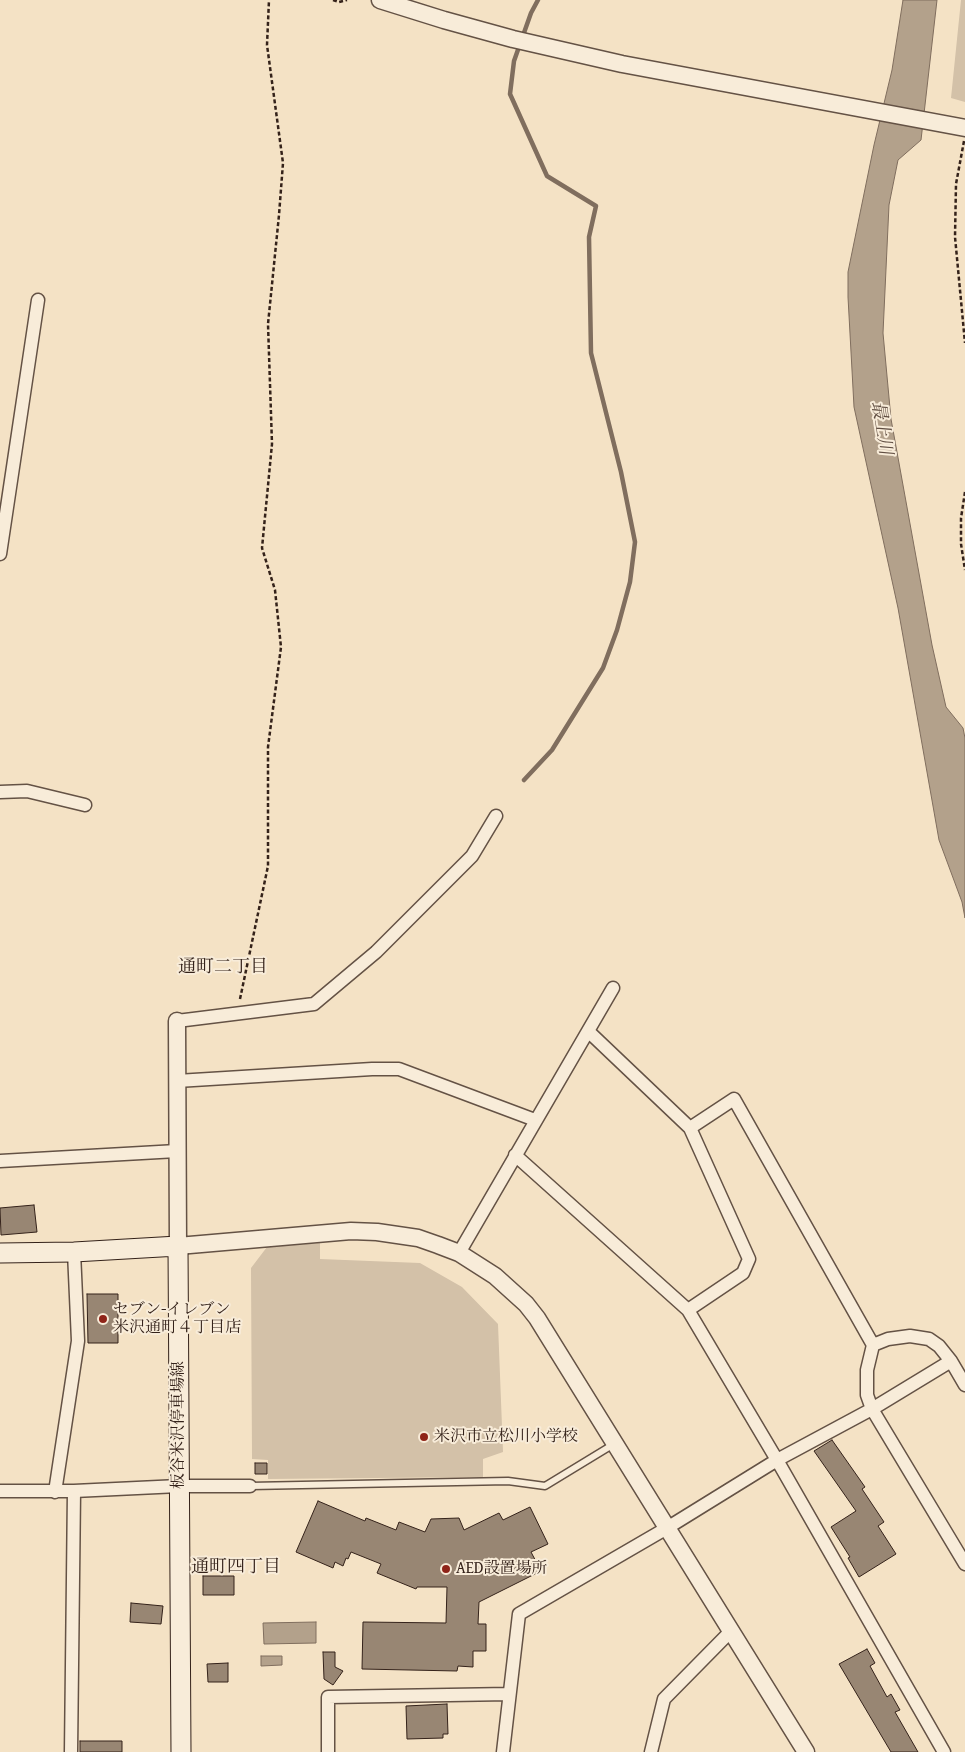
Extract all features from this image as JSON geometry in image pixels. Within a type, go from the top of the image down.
[{"type":"main road","points":[[0,1252],[74,1252],[178,1246]]},
{"type":"main road","name":"板谷米沢停車場線","points":[[178,1246],[181,1752]]},
{"type":"street","points":[[380,0],[444,20],[558,50],[695,79],[965,128]]},
{"type":"street","points":[[0,554],[38,300]]},
{"type":"street","points":[[0,792],[27,791],[85,805]]},
{"type":"street","points":[[496,816],[472,856],[376,952],[314,1004],[177,1021],[176,1151],[178,1246],[351,1231],[377,1232],[418,1238],[459,1253],[510,1288],[531,1311],[806,1752]]},
{"type":"street","points":[[459,1253],[613,988]]},
{"type":"street","points":[[588,1031],[690,1128],[749,1259],[743,1273],[688,1310]]},
{"type":"street","points":[[177,1081],[372,1069],[398,1070],[536,1120]]},
{"type":"street","points":[[690,1128],[734,1099],[873,1345],[868,1370],[867,1394],[872,1409],[965,1564]]},
{"type":"street","points":[[0,1160],[176,1151]]},
{"type":"street","points":[[515,1155],[688,1310],[777,1460],[944,1752]]},
{"type":"street","points":[[55,1492],[78,1341],[74,1252]]},
{"type":"street","points":[[873,1345],[888,1339],[910,1336],[930,1339],[939,1346],[951,1361],[965,1385]]},
{"type":"street","points":[[503,1752],[518,1614],[667,1528],[777,1460],[872,1409],[951,1361]]},
{"type":"street","points":[[0,1491],[55,1492],[179,1486],[250,1486]]},
{"type":"street","points":[[71,1752],[74,1491]]},
{"type":"street","points":[[652,1752],[664,1699],[731,1631]]},
{"type":"street","points":[[328,1752],[328,1697],[509,1694]]},
{"type":"lane","points":[[250,1486],[508,1480],[545,1486],[614,1443]]},
{"type":"path","points":[[237,1013],[268,866],[268,747],[281,647],[275,590],[262,548],[272,444],[268,324],[279,215],[282,163],[267,44],[269,0]]},
{"type":"path","points":[[334,0],[339,2],[347,0]]},
{"type":"path","points":[[965,132],[956,184],[955,237],[965,344]]},
{"type":"path","points":[[965,492],[961,518],[961,535],[965,570]]},
{"type":"shaded area","points":[[961,0],[965,0],[965,102],[951,98]]},
{"type":"shaded area","points":[[320,1243],[320,1259],[420,1263],[462,1287],[498,1324],[503,1452],[483,1459],[483,1477],[268,1479],[268,1460],[252,1459],[251,1268],[267,1247]]},
{"type":"water","name":"最上川","points":[[903,0],[937,0],[921,140],[898,160],[889,205],[883,333],[891,419],[932,645],[946,707],[963,728],[965,738],[965,918],[962,902],[939,840],[898,608],[854,407],[848,272],[874,145],[892,70]]},
{"type":"water","points":[[316,1622],[316,1643],[264,1644],[263,1623]]},
{"type":"water","points":[[261,1656],[282,1656],[282,1665],[261,1666]]},
{"type":"building","points":[[34,1205],[37,1232],[1,1235],[0,1208]]},
{"type":"building","name":"セブン-イレブン 米沢通町４丁目店","points":[[87,1294],[118,1294],[118,1343],[88,1343]]},
{"type":"building","points":[[832,1440],[865,1487],[862,1489],[884,1522],[878,1526],[896,1554],[859,1577],[848,1558],[850,1557],[831,1527],[856,1511],[814,1451]]},
{"type":"building","points":[[255,1463],[267,1463],[267,1474],[255,1474]]},
{"type":"building","points":[[318,1501],[365,1521],[366,1518],[396,1530],[399,1522],[425,1532],[431,1519],[459,1518],[464,1530],[499,1513],[503,1520],[530,1507],[548,1544],[531,1552],[541,1571],[479,1602],[478,1624],[486,1624],[486,1651],[473,1651],[473,1667],[458,1666],[457,1671],[362,1669],[363,1622],[446,1623],[447,1587],[417,1587],[416,1589],[377,1573],[381,1564],[351,1552],[343,1566],[335,1562],[333,1568],[296,1552]]},
{"type":"building","points":[[203,1576],[234,1576],[234,1595],[203,1595]]},
{"type":"building","points":[[131,1603],[163,1606],[161,1624],[130,1622]]},
{"type":"building","points":[[867,1649],[875,1663],[870,1666],[887,1697],[891,1694],[900,1710],[895,1712],[918,1752],[891,1752],[839,1664]]},
{"type":"building","points":[[323,1652],[335,1652],[335,1667],[343,1671],[333,1685],[324,1679]]},
{"type":"building","points":[[228,1663],[228,1682],[208,1682],[207,1664]]},
{"type":"building","points":[[447,1704],[448,1734],[443,1734],[443,1738],[407,1739],[406,1706]]},
{"type":"building","points":[[80,1741],[122,1741],[122,1752],[80,1752]]},
{"type":"waterway","points":[[524,780],[552,750],[603,668],[617,630],[630,582],[635,542],[621,472],[591,353],[589,237],[596,206],[547,176],[510,94],[514,61],[531,13],[538,0]]},
{"type":"place","name":"セブン-イレブン 米沢通町４丁目店","points":[[103,1319]]},
{"type":"place","name":"米沢市立松川小学校","points":[[424,1437]]},
{"type":"place","name":"AED設置場所","points":[[446,1569]]},
{"type":"district","name":"通町二丁目","points":[[223,967]]},
{"type":"district","name":"通町四丁目","points":[[236,1567]]}]
